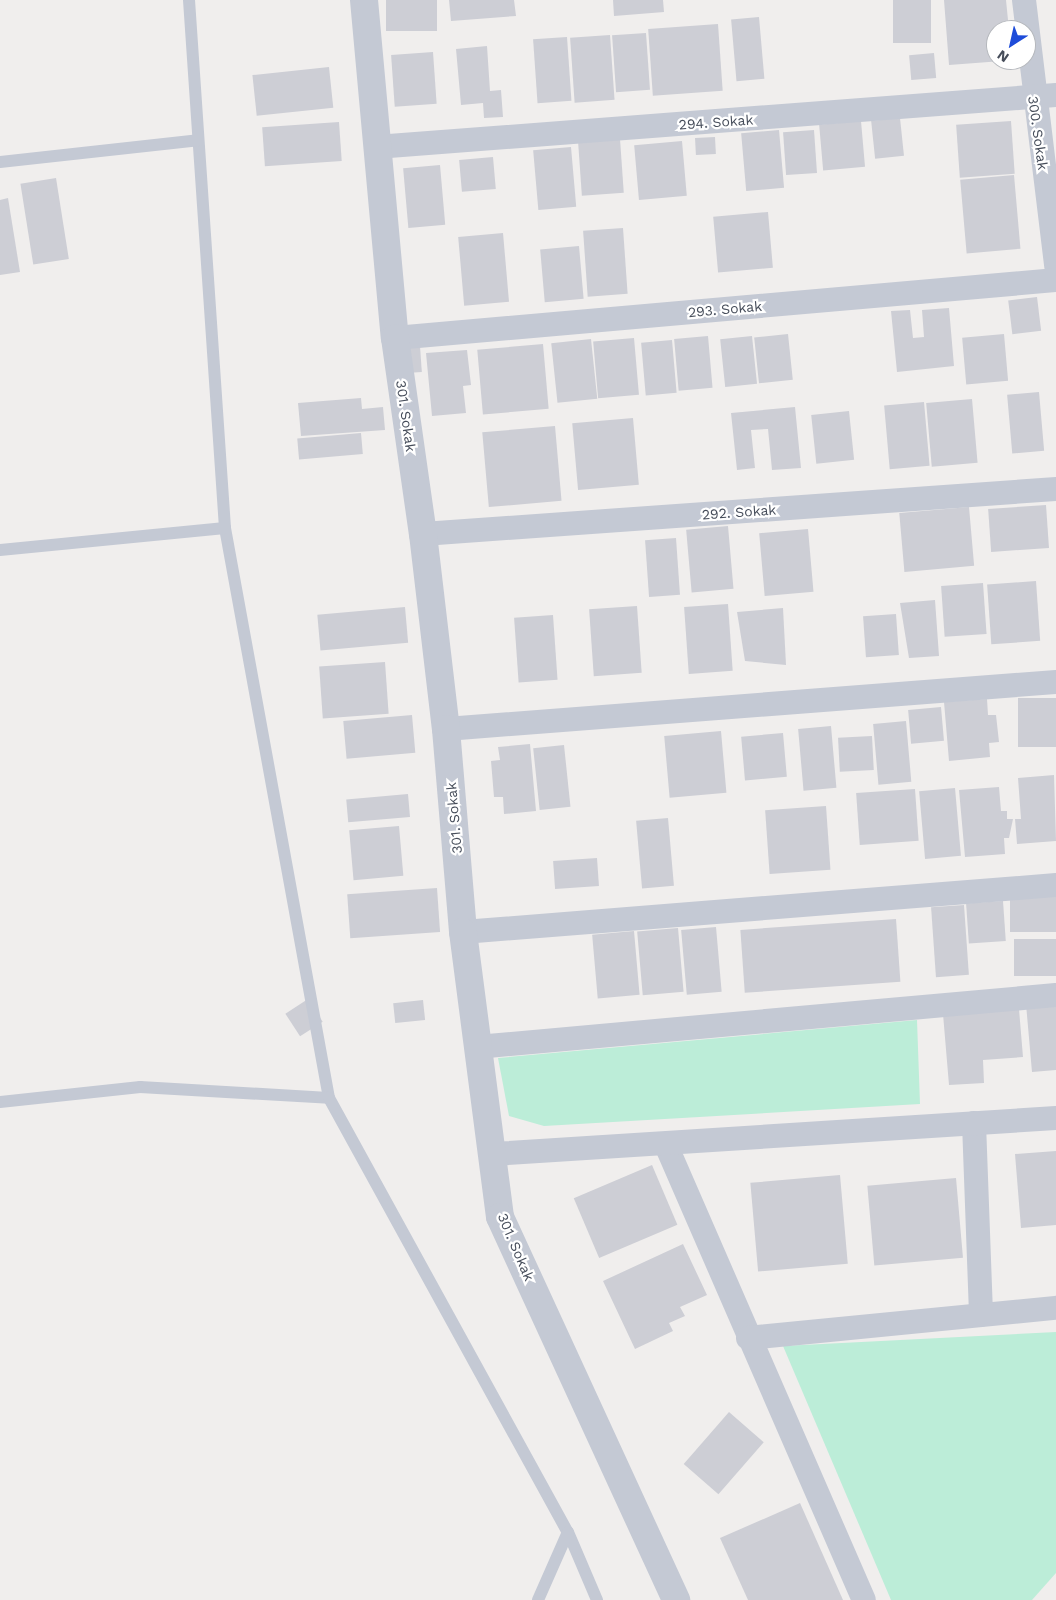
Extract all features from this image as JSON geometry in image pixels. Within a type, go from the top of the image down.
[{"type":"street","name":"301. Sokak","points":[[364,0],[395,338],[423,534],[446,729],[463,932],[500,1217],[676,1600]]},
{"type":"street","name":"300. Sokak","points":[[1024,0],[1032,97],[1056,266]]},
{"type":"street","name":"294. Sokak","points":[[376,146],[1056,95]]},
{"type":"street","name":"293. Sokak","points":[[395,338],[1056,280]]},
{"type":"street","name":"292. Sokak","points":[[423,534],[1056,489]]},
{"type":"street","points":[[446,729],[1056,682]]},
{"type":"street","points":[[463,932],[1056,885]]},
{"type":"street","points":[[477,1047],[1056,995]]},
{"type":"street","points":[[493,1154],[666,1145],[1056,1118]]},
{"type":"street","points":[[974,1123],[981,1315]]},
{"type":"street","points":[[666,1145],[748,1338],[864,1600]]},
{"type":"street","points":[[748,1338],[1056,1308]]},
{"type":"lane","points":[[189,0],[224,528],[330,1098],[568,1532],[597,1600]]},
{"type":"lane","points":[[0,162],[198,140]]},
{"type":"lane","points":[[0,550],[224,528]]},
{"type":"lane","points":[[0,1102],[140,1087],[330,1098]]},
{"type":"lane","points":[[538,1600],[568,1532]]},
{"type":"green space","points":[[917,1020],[920,1104],[544,1126],[509,1116],[498,1058]]},
{"type":"green space","points":[[1056,1332],[1056,1573],[1032,1600],[891,1600],[783,1346]]},
{"type":"building","points":[[386,0],[437,0],[437,31],[386,31]]},
{"type":"building","points":[[449,0],[514,0],[516,16],[451,21]]},
{"type":"building","points":[[613,0],[663,0],[664,12],[614,16]]},
{"type":"building","points":[[893,0],[931,0],[931,43],[893,43]]},
{"type":"building","points":[[944,0],[1006,0],[1008,20],[986,20],[986,62],[949,65]]},
{"type":"building","points":[[759,17],[764,79],[737,81],[731,19]]},
{"type":"building","points":[[718,24],[723,91],[653,96],[648,29]]},
{"type":"building","points":[[646,33],[650,90],[616,92],[612,35]]},
{"type":"building","points":[[610,35],[615,100],[575,103],[570,38]]},
{"type":"building","points":[[567,37],[571,101],[538,103],[533,39]]},
{"type":"building","points":[[487,46],[490,91],[501,90],[503,117],[484,118],[483,103],[461,105],[456,49]]},
{"type":"building","points":[[433,52],[437,104],[395,107],[391,55]]},
{"type":"building","points":[[934,53],[936,78],[911,80],[909,55]]},
{"type":"building","points":[[329,67],[333,108],[257,116],[252,75]]},
{"type":"building","points":[[900,118],[904,156],[875,159],[871,121]]},
{"type":"building","points":[[861,121],[865,167],[823,170],[819,125]]},
{"type":"building","points":[[1011,121],[1015,174],[960,178],[956,125]]},
{"type":"building","points":[[339,122],[342,161],[265,166],[262,127]]},
{"type":"building","points":[[779,130],[784,188],[746,191],[741,133]]},
{"type":"building","points":[[814,130],[817,173],[786,175],[783,132]]},
{"type":"building","points":[[715,137],[716,154],[696,155],[695,138]]},
{"type":"building","points":[[620,139],[624,193],[582,196],[578,142]]},
{"type":"building","points":[[682,141],[687,196],[639,200],[634,145]]},
{"type":"building","points":[[571,147],[576,207],[538,210],[533,150]]},
{"type":"building","points":[[493,157],[496,189],[462,192],[459,160]]},
{"type":"building","points":[[440,165],[445,225],[408,228],[403,168]]},
{"type":"building","points":[[1014,175],[1020,249],[967,253],[960,180]]},
{"type":"building","points":[[56,178],[69,259],[33,265],[20,184]]},
{"type":"building","points":[[8,198],[20,272],[0,275],[0,200]]},
{"type":"building","points":[[768,212],[773,268],[718,273],[713,217]]},
{"type":"building","points":[[623,228],[628,294],[588,297],[583,231]]},
{"type":"building","points":[[503,233],[509,302],[464,306],[458,237]]},
{"type":"building","points":[[579,246],[584,299],[545,302],[540,249]]},
{"type":"building","points":[[1037,297],[1041,331],[1012,334],[1008,301]]},
{"type":"building","points":[[949,308],[954,366],[897,372],[891,311],[910,310],[913,338],[924,337],[922,310]]},
{"type":"building","points":[[788,334],[793,380],[759,383],[754,338]]},
{"type":"building","points":[[1004,334],[1008,381],[966,384],[962,338]]},
{"type":"building","points":[[708,336],[713,388],[679,391],[674,339]]},
{"type":"building","points":[[752,336],[757,384],[725,387],[720,339]]},
{"type":"building","points":[[634,338],[639,395],[598,398],[593,342]]},
{"type":"building","points":[[591,339],[597,399],[557,403],[551,343]]},
{"type":"building","points":[[672,340],[677,393],[646,396],[641,343]]},
{"type":"building","points":[[543,344],[549,409],[483,415],[477,350]]},
{"type":"building","points":[[420,346],[422,372],[407,373],[405,347]]},
{"type":"building","points":[[467,350],[471,385],[463,386],[466,413],[432,416],[426,353]]},
{"type":"building","points":[[1039,392],[1044,451],[1012,454],[1007,395]]},
{"type":"building","points":[[361,398],[362,409],[383,407],[385,430],[301,436],[298,403]]},
{"type":"building","points":[[972,399],[978,463],[932,467],[926,403]]},
{"type":"building","points":[[924,402],[930,466],[890,469],[884,405]]},
{"type":"building","points":[[795,407],[801,468],[772,470],[768,429],[751,430],[755,468],[737,470],[731,413]]},
{"type":"building","points":[[849,411],[854,460],[816,464],[811,415]]},
{"type":"building","points":[[633,418],[639,485],[578,490],[572,423]]},
{"type":"building","points":[[555,426],[562,501],[489,507],[482,432]]},
{"type":"building","points":[[361,433],[363,454],[299,459],[297,439]]},
{"type":"building","points":[[1046,505],[1049,548],[991,552],[988,509]]},
{"type":"building","points":[[969,507],[974,566],[904,572],[899,513]]},
{"type":"building","points":[[728,526],[733,589],[692,592],[686,530]]},
{"type":"building","points":[[808,529],[813,592],[765,596],[759,533]]},
{"type":"building","points":[[676,538],[680,595],[649,597],[645,540]]},
{"type":"building","points":[[1036,581],[1040,641],[991,644],[987,584]]},
{"type":"building","points":[[983,583],[987,634],[945,637],[941,586]]},
{"type":"building","points":[[935,600],[939,656],[909,658],[900,603]]},
{"type":"building","points":[[728,604],[733,671],[689,674],[684,607]]},
{"type":"building","points":[[637,606],[642,673],[594,676],[589,609]]},
{"type":"building","points":[[405,607],[408,643],[320,651],[317,615]]},
{"type":"building","points":[[783,608],[786,665],[745,661],[737,612]]},
{"type":"building","points":[[896,614],[899,655],[866,657],[863,616]]},
{"type":"building","points":[[553,615],[558,680],[519,683],[514,618]]},
{"type":"building","points":[[385,662],[389,714],[323,718],[319,667]]},
{"type":"building","points":[[1018,698],[1056,698],[1056,747],[1018,747]]},
{"type":"building","points":[[987,699],[988,715],[996,715],[999,742],[989,743],[990,757],[949,761],[944,702]]},
{"type":"building","points":[[941,707],[944,741],[911,744],[908,710]]},
{"type":"building","points":[[412,715],[415,753],[347,759],[343,721]]},
{"type":"building","points":[[906,721],[911,782],[878,785],[873,724]]},
{"type":"building","points":[[831,726],[836,788],[804,791],[798,729]]},
{"type":"building","points":[[721,731],[726,793],[670,798],[664,736]]},
{"type":"building","points":[[783,733],[787,777],[745,780],[741,737]]},
{"type":"building","points":[[872,736],[874,770],[840,772],[838,738]]},
{"type":"building","points":[[530,744],[536,811],[504,814],[503,797],[494,797],[491,761],[500,760],[498,747]]},
{"type":"building","points":[[564,745],[570,807],[540,810],[533,748]]},
{"type":"building","points":[[1054,775],[1056,841],[1017,844],[1015,819],[1021,819],[1018,778]]},
{"type":"building","points":[[999,787],[1001,811],[1007,811],[1007,819],[1013,819],[1009,838],[1004,838],[1005,854],[965,857],[959,790]]},
{"type":"building","points":[[955,788],[961,856],[925,859],[919,791]]},
{"type":"building","points":[[915,789],[919,841],[860,845],[856,793]]},
{"type":"building","points":[[408,794],[410,817],[348,822],[346,799]]},
{"type":"building","points":[[826,806],[830,870],[770,874],[765,810]]},
{"type":"building","points":[[668,818],[674,886],[642,889],[636,821]]},
{"type":"building","points":[[399,826],[403,876],[354,880],[349,830]]},
{"type":"building","points":[[597,858],[599,886],[555,889],[553,861]]},
{"type":"building","points":[[437,888],[440,932],[350,938],[347,894]]},
{"type":"building","points":[[1010,889],[1056,889],[1056,932],[1010,932]]},
{"type":"building","points":[[1003,901],[1006,941],[969,943],[966,904]]},
{"type":"building","points":[[964,905],[969,975],[936,977],[931,907]]},
{"type":"building","points":[[896,919],[900,982],[745,993],[740,930]]},
{"type":"building","points":[[716,927],[722,992],[687,995],[681,930]]},
{"type":"building","points":[[678,928],[684,992],[643,995],[637,932]]},
{"type":"building","points":[[634,931],[640,995],[598,998],[592,935]]},
{"type":"building","points":[[1014,939],[1056,939],[1056,976],[1014,976]]},
{"type":"building","points":[[308,999],[323,1022],[300,1036],[285,1014]]},
{"type":"building","points":[[423,1000],[425,1020],[395,1023],[393,1003]]},
{"type":"building","points":[[1056,1002],[1056,1070],[1032,1072],[1026,1004]]},
{"type":"building","points":[[1019,1009],[1023,1057],[983,1060],[984,1083],[949,1085],[943,1014]]},
{"type":"building","points":[[1056,1151],[1056,1225],[1021,1228],[1015,1154]]},
{"type":"building","points":[[652,1165],[677,1225],[599,1258],[574,1198]]},
{"type":"building","points":[[840,1175],[848,1264],[758,1272],[750,1183]]},
{"type":"building","points":[[956,1178],[963,1258],[874,1265],[867,1186]]},
{"type":"building","points":[[683,1244],[707,1295],[680,1307],[685,1316],[669,1323],[673,1331],[635,1349],[603,1281]]},
{"type":"building","points":[[729,1412],[764,1442],[718,1494],[684,1464]]},
{"type":"building","points":[[800,1503],[843,1600],[748,1600],[720,1538]]}]
